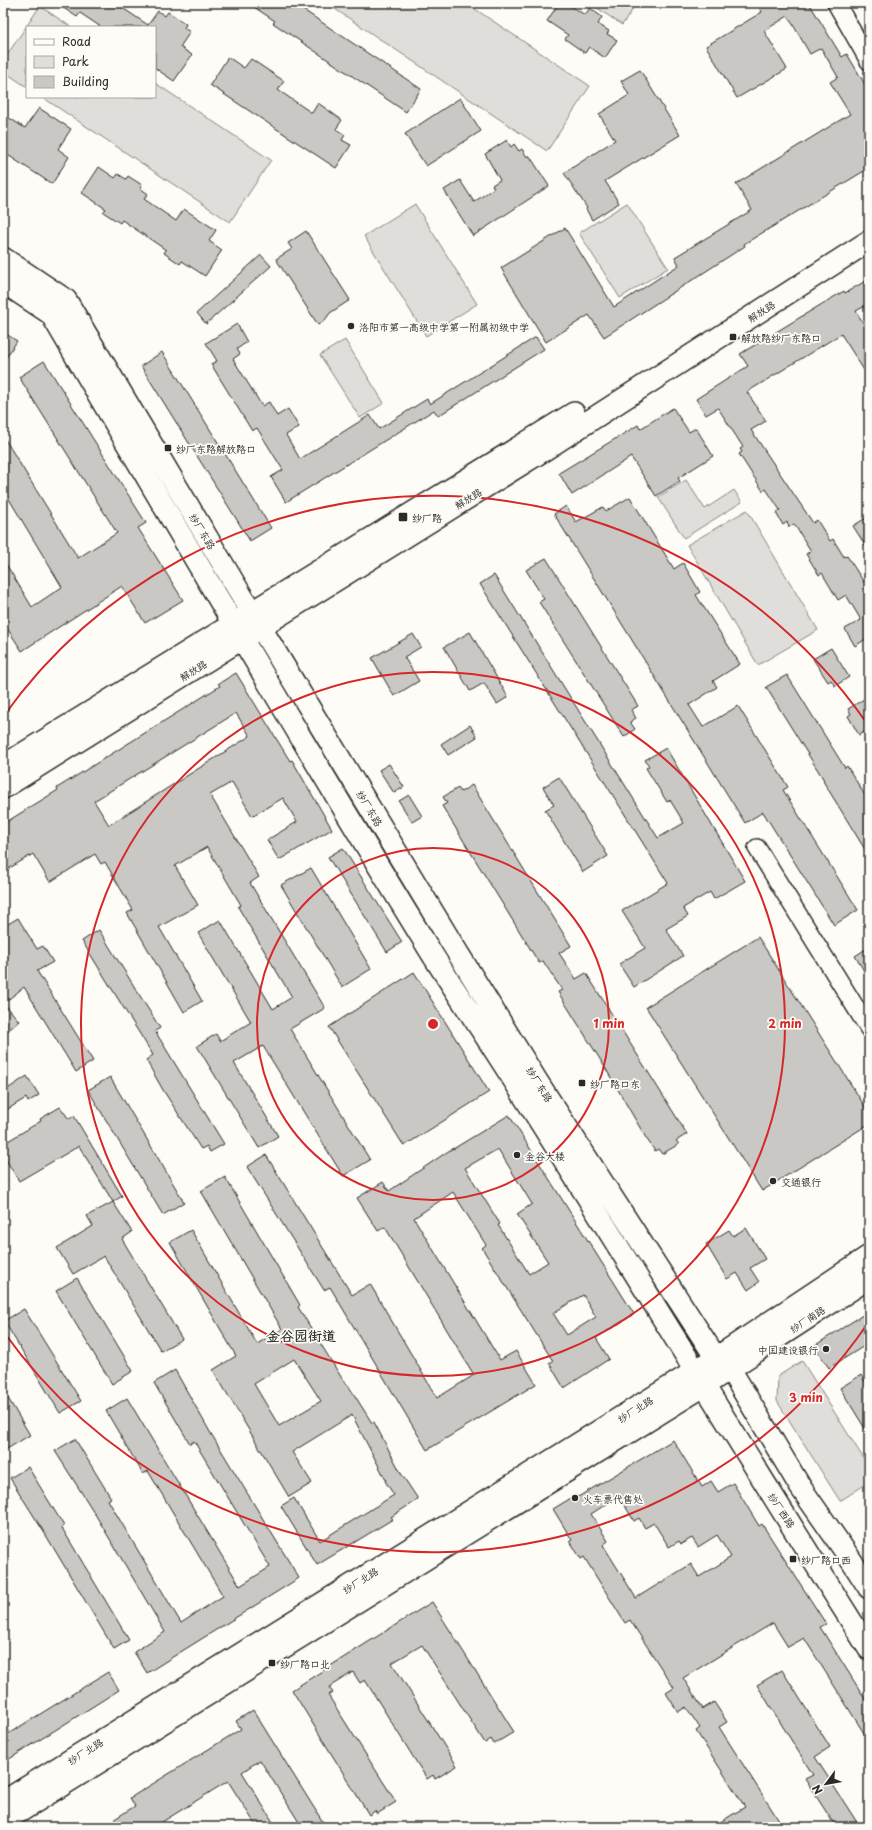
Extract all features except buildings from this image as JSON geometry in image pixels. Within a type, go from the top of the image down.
[{"type":"main road","name":"解放路","points":[[3,788],[238,632],[869,229]]},
{"type":"main road","name":"解放路","points":[[257,620],[541,452],[869,242]]},
{"type":"main road","name":"纱厂东路","points":[[3,258],[66,300],[374,815],[529,1067],[723,1363]]},
{"type":"main road","name":"纱厂东路","points":[[3,282],[51,314],[238,632],[432,954],[522,1093],[700,1378]]},
{"type":"main road","name":"解放路","points":[[3,766],[238,632]]},
{"type":"main road","name":"纱厂南路","points":[[723,1363],[869,1256]]},
{"type":"main road","name":"纱厂南路","points":[[700,1378],[869,1278]]},
{"type":"main road","points":[[723,1363],[801,1488],[869,1588]]},
{"type":"main road","name":"纱厂西路","points":[[700,1378],[869,1648]]},
{"type":"main road","name":"纱厂北路","points":[[3,1802],[700,1378]]},
{"type":"main road","name":"纱厂北路","points":[[3,1822],[700,1378]]},
{"type":"street","points":[[836,3],[869,61]]},
{"type":"street","points":[[756,848],[869,1029]]},
{"type":"green space","points":[[334,3],[466,3],[590,86],[547,151],[332,7]]},
{"type":"green space","points":[[590,3],[637,3],[622,25]]},
{"type":"green space","points":[[40,6],[70,26],[27,26]]},
{"type":"green space","points":[[26,27],[26,86],[3,71],[3,61]]},
{"type":"green space","points":[[156,84],[271,160],[230,222],[44,98],[156,98]]},
{"type":"green space","points":[[627,203],[668,268],[620,298],[579,233]]},
{"type":"green space","points":[[415,204],[477,304],[426,336],[364,236]]},
{"type":"green space","points":[[345,340],[384,403],[360,418],[320,355]]},
{"type":"green space","points":[[686,480],[705,509],[734,490],[742,502],[684,538],[658,497]]},
{"type":"green space","points":[[747,510],[818,630],[758,665],[687,545]]},
{"type":"green space","points":[[802,1361],[869,1467],[869,1482],[840,1501],[777,1401],[778,1376]]},
{"type":"place","name":"洛阳市第一高级中学第一附属初级中学","points":[[351,326]]},
{"type":"place","name":"解放路纱厂东路口","points":[[733,337]]},
{"type":"place","name":"纱厂东路解放路口","points":[[168,448]]},
{"type":"place","name":"纱厂路","points":[[403,517]]},
{"type":"place","name":"纱厂路口东","points":[[582,1083]]},
{"type":"place","name":"金谷大楼","points":[[517,1155]]},
{"type":"place","name":"交通银行","points":[[773,1181]]},
{"type":"place","name":"中国建设银行","points":[[826,1349]]},
{"type":"place","name":"火车票代售处","points":[[575,1498]]},
{"type":"place","name":"纱厂路口西","points":[[793,1559]]},
{"type":"place","name":"纱厂路口北","points":[[272,1663]]},
{"type":"district","name":"金谷园街道","points":[[301,1335]]}]
